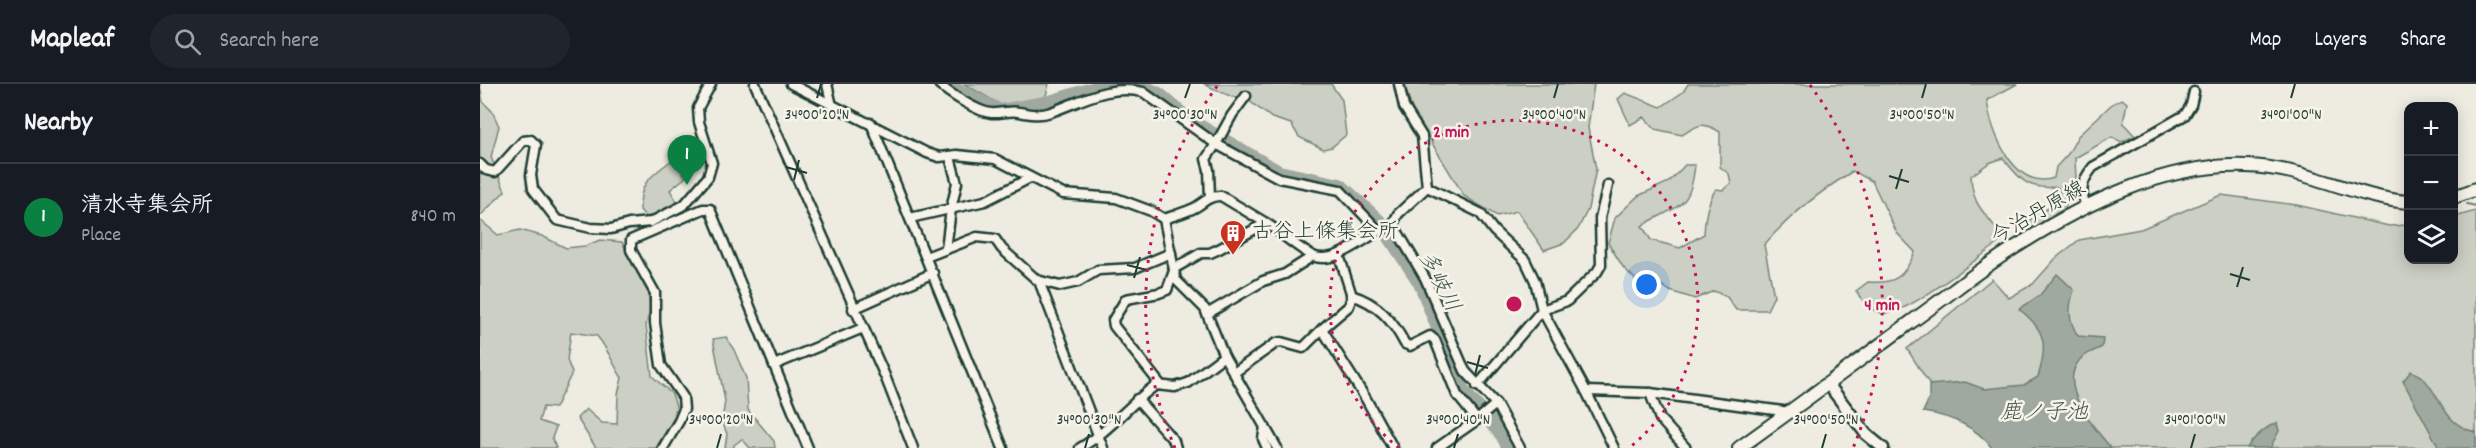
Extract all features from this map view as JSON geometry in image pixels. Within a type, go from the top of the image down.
[{"type":"main road","name":"今治丹原線","points":[[1739,448],[2013,248],[2086,207],[2167,177],[2214,167],[2244,166],[2290,170],[2335,183],[2361,194],[2404,201]]},
{"type":"main road","points":[[2458,195],[2476,189]]},
{"type":"street","points":[[480,164],[486,170],[495,172],[523,141],[531,140],[536,145],[531,175],[533,189],[557,220],[591,228],[611,229],[629,224],[651,222],[684,206],[708,177],[712,163],[699,122],[698,108],[711,84]]},
{"type":"street","points":[[754,84],[885,376],[913,448]]},
{"type":"street","points":[[790,84],[927,153],[950,157],[957,155],[995,159],[1063,194],[1116,198],[1151,211],[1164,219],[1176,280],[1207,314],[1224,356],[1277,448]]},
{"type":"street","points":[[827,84],[832,106]]},
{"type":"street","points":[[939,84],[947,92],[988,113],[1016,111],[1049,113],[1083,97],[1110,89],[1131,88],[1143,92],[1216,143],[1279,178],[1340,190],[1378,230]]},
{"type":"street","points":[[1399,84],[1404,107],[1422,136],[1427,187]]},
{"type":"street","points":[[2086,207],[2081,188],[2084,177],[2092,167],[2185,115],[2191,105],[2194,92]]},
{"type":"street","points":[[1210,198],[1209,170],[1206,159],[1246,96]]},
{"type":"street","points":[[871,123],[1003,448]]},
{"type":"street","points":[[946,249],[957,183],[950,157]]},
{"type":"street","points":[[910,218],[985,201],[1030,178]]},
{"type":"street","points":[[1477,386],[1542,310],[1567,301],[1601,265],[1600,218],[1608,185]]},
{"type":"street","points":[[1164,219],[1195,208],[1202,201],[1214,195],[1221,196],[1266,223],[1313,256],[1326,259],[1339,255],[1378,230],[1391,225],[1398,214],[1427,187]]},
{"type":"street","points":[[1427,187],[1480,213],[1494,231],[1525,260],[1535,281],[1542,310],[1614,448]]},
{"type":"street","points":[[684,206],[690,214]]},
{"type":"street","points":[[663,448],[679,422],[684,409],[683,397],[661,365],[655,323],[655,293],[631,250],[631,240],[703,209],[710,209],[808,448]]},
{"type":"street","points":[[1224,356],[1188,383],[1175,387],[1160,384],[1121,336],[1113,320],[1126,299],[1167,290],[1175,268],[1201,253],[1210,253],[1220,249],[1266,223]]},
{"type":"street","points":[[1391,225],[1425,278],[1465,371],[1496,404],[1520,448]]},
{"type":"street","points":[[926,257],[977,237],[995,238],[1012,259],[1039,281],[1060,286],[1078,282],[1098,270],[1135,268],[1172,253]]},
{"type":"street","points":[[1235,372],[1276,343],[1281,342],[1303,348],[1349,306],[1352,295],[1339,255]]},
{"type":"street","points":[[1207,314],[1263,281],[1285,274],[1313,256]]},
{"type":"street","points":[[853,309],[933,273]]},
{"type":"street","points":[[1039,281],[1103,448]]},
{"type":"street","points":[[1352,295],[1362,298],[1388,316],[1405,344],[1410,346],[1430,336],[1435,340],[1457,395],[1477,420]]},
{"type":"street","points":[[774,365],[863,328]]},
{"type":"street","points":[[1322,329],[1366,399],[1393,448]]},
{"type":"street","points":[[1080,448],[1099,438],[1137,399],[1160,384]]},
{"type":"street","points":[[1828,384],[1866,435],[1878,447]]},
{"type":"street","points":[[1586,391],[1650,393],[1790,412]]},
{"type":"street","points":[[1650,393],[1660,419],[1686,448]]},
{"type":"street","points":[[1137,399],[1169,434],[1176,448]]},
{"type":"street","points":[[1437,448],[1496,404]]},
{"type":"street","points":[[1265,427],[1263,439],[1267,448]]},
{"type":"shaded area","points":[[480,84],[483,102],[492,111],[499,126],[491,157],[505,191],[480,216]]},
{"type":"shaded area","points":[[964,84],[1049,84],[1045,99],[1003,106]]},
{"type":"shaded area","points":[[1204,84],[1331,84],[1342,100],[1346,135],[1332,147],[1323,149],[1299,137],[1291,124],[1272,118],[1245,98],[1232,97]]},
{"type":"shaded area","points":[[1404,84],[1594,84],[1588,128],[1596,169],[1588,209],[1578,229],[1564,243],[1544,250],[1517,211],[1497,216],[1464,196],[1413,112]]},
{"type":"shaded area","points":[[1688,84],[2017,84],[1987,100],[1989,113],[1999,142],[2007,156],[2027,176],[2040,180],[2054,178],[2056,167],[2068,154],[2078,136],[2112,104],[2122,99],[2127,103],[2123,123],[2135,136],[2121,142],[2112,137],[2075,158],[2076,179],[2071,186],[2065,208],[2027,232],[2024,224],[2057,202],[2060,190],[2057,187],[2039,187],[2026,182],[2003,158],[1989,163],[1971,176],[1972,188],[1978,204],[2003,240],[1929,293],[1899,310],[1888,313],[1873,310],[1856,291],[1868,282],[1886,282],[1898,277],[1907,268],[1915,252],[1897,233],[1872,181],[1853,171],[1806,205],[1764,245],[1774,296],[1767,310],[1736,310],[1727,297],[1714,291],[1695,299],[1670,291],[1653,279],[1637,281],[1623,267],[1608,243],[1615,218],[1638,196],[1669,182],[1685,165],[1695,165],[1690,191],[1680,205],[1642,226],[1651,240],[1680,248],[1704,234],[1707,210],[1713,194],[1716,189],[1723,190],[1731,183],[1729,174],[1720,167],[1720,132],[1709,126],[1701,125],[1682,135],[1655,129],[1644,117],[1630,125],[1618,99],[1625,93],[1661,107],[1683,92]]},
{"type":"shaded area","points":[[672,160],[686,177],[670,190],[679,205],[653,218],[647,218],[640,210],[644,186],[652,175]]},
{"type":"shaded area","points":[[2221,195],[2297,205],[2389,226],[2404,225],[2404,264],[2458,264],[2458,216],[2476,211],[2476,447],[2101,448],[2061,396],[2053,338],[2047,377],[2033,391],[1934,391],[1907,349],[1992,279],[2009,298],[2033,284],[2056,258],[2079,240],[2141,229]]},
{"type":"shaded area","points":[[480,220],[498,235],[520,230],[542,236],[566,248],[585,246],[600,240],[622,242],[649,294],[650,310],[646,325],[652,376],[672,394],[676,406],[674,418],[656,448],[596,448],[577,418],[586,409],[602,423],[617,424],[618,394],[622,378],[597,336],[571,332],[567,360],[572,373],[555,408],[543,407],[539,421],[556,427],[552,438],[556,448],[480,448]]},
{"type":"shaded area","points":[[726,337],[746,378],[748,410],[774,441],[775,448],[750,448],[742,439],[734,445],[734,448],[725,448],[727,434],[722,421],[725,401],[713,339]]},
{"type":"water","name":"鹿ノ子池","points":[[2057,274],[2074,290],[2070,314],[2072,325],[2078,336],[2103,338],[2102,347],[2078,362],[2073,372],[2073,384],[2088,419],[2111,448],[1992,448],[1978,433],[1961,423],[1923,412],[1929,399],[1929,385],[1965,382],[1984,389],[2024,385],[2038,377],[2044,347],[2040,331],[2019,309],[2040,295]]},
{"type":"water","points":[[2411,371],[2423,378],[2444,410],[2456,423],[2476,432],[2476,448],[2439,448],[2403,381]]},
{"type":"water","points":[[2277,423],[2279,431],[2270,448],[2247,448],[2260,433]]},
{"type":"waterway","name":"多岐川","points":[[945,84],[1000,111],[1050,102],[1105,85],[1121,84]]},
{"type":"waterway","name":"多岐川","points":[[1138,84],[1159,94],[1189,120],[1279,172],[1340,185],[1379,221],[1420,283],[1463,391],[1502,435],[1509,448]]},
{"type":"waterway","points":[[2467,204],[2476,206]]},
{"type":"place","name":"清水寺集会所","points":[[687,185]]},
{"type":"place","name":"古谷上條集会所","points":[[1233,256]]}]
